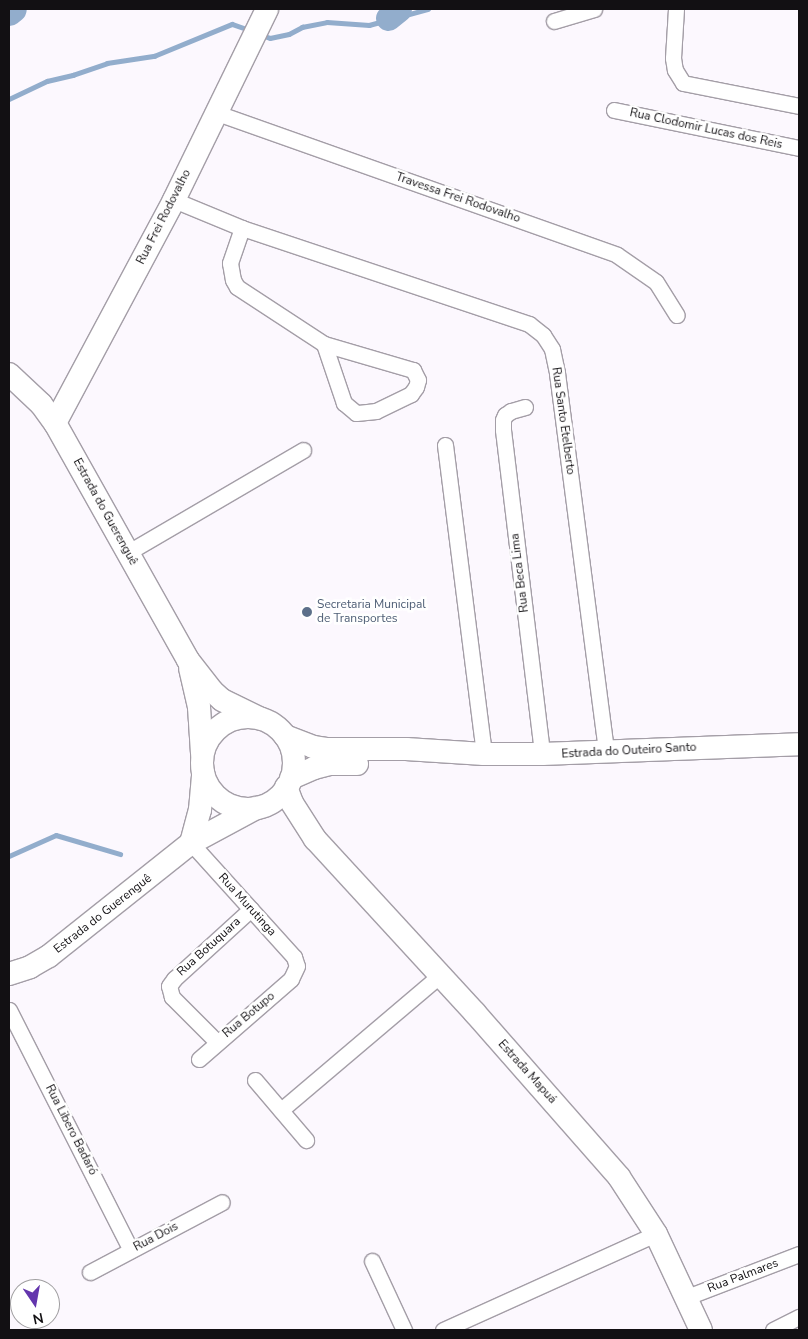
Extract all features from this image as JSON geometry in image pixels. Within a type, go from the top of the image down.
[{"type":"main road","name":"Rua Frei Rodovalho","points":[[55,423],[174,200],[267,9]]},
{"type":"main road","name":"Estrada do Guerenguê","points":[[9,374],[41,404],[55,423],[188,660],[212,691],[222,700],[259,718]]},
{"type":"main road","name":"Estrada do Guerenguê","points":[[188,660],[199,707],[202,764],[200,810],[191,843]]},
{"type":"main road","points":[[246,717],[259,718],[278,728],[285,736],[293,756],[289,783],[277,798],[260,806],[239,807],[222,801],[213,794],[202,764],[212,733],[222,724],[246,717]]},
{"type":"main road","name":"Estrada do Outeiro Santo","points":[[285,736],[312,746],[328,749],[406,749],[458,754],[542,754],[799,744]]},
{"type":"main road","name":"Estrada do Outeiro Santo","points":[[289,783],[314,768],[330,764],[404,763],[458,754]]},
{"type":"main road","name":"Estrada Mapuá","points":[[289,783],[292,803],[315,839],[440,975],[606,1161],[656,1234],[701,1330]]},
{"type":"main road","name":"Estrada do Guerenguê","points":[[9,974],[30,967],[68,943],[191,843],[260,806]]},
{"type":"main road","name":"Estrada Mapuá","points":[[260,806],[315,839]]},
{"type":"street","points":[[554,21],[594,9]]},
{"type":"street","points":[[676,9],[673,58],[675,70],[683,83],[799,106]]},
{"type":"street","name":"Rua Clodomir Lucas dos Reis","points":[[614,110],[799,148]]},
{"type":"street","name":"Travessa Frei Rodovalho","points":[[217,113],[617,254],[656,282],[677,315]]},
{"type":"street","name":"Rua Santo Etelberto","points":[[174,200],[242,228],[529,324],[543,335],[552,349],[557,372],[606,752]]},
{"type":"street","points":[[242,228],[230,263],[232,280],[237,286],[324,344],[413,370],[418,380],[416,387],[411,394],[376,411],[356,413],[344,403],[324,344]]},
{"type":"street","name":"Rua Beca Lima","points":[[525,407],[505,414],[502,420],[542,754]]},
{"type":"street","points":[[445,445],[484,754]]},
{"type":"street","points":[[127,553],[303,450]]},
{"type":"street","name":"Rua Murutinga","points":[[191,843],[294,957],[297,971]]},
{"type":"street","name":"Rua Botuquara","points":[[217,1042],[172,998],[169,986],[174,978],[250,909]]},
{"type":"street","name":"Rua Botupo","points":[[199,1059],[292,979],[297,971]]},
{"type":"street","points":[[281,1110],[440,975]]},
{"type":"street","name":"Rua Libero Badaró","points":[[9,1010],[132,1250]]},
{"type":"street","points":[[255,1080],[306,1140]]},
{"type":"street","name":"Rua Dois","points":[[90,1272],[222,1202]]},
{"type":"street","points":[[443,1330],[656,1234]]},
{"type":"street","name":"Rua Palmares","points":[[687,1297],[799,1254]]},
{"type":"street","points":[[372,1261],[398,1328]]},
{"type":"street","points":[[773,1330],[799,1317]]},
{"type":"waterway","points":[[9,13],[14,9]]},
{"type":"waterway","points":[[388,18],[399,9]]},
{"type":"waterway","points":[[261,35],[270,38],[289,34],[302,27],[327,22],[369,25],[428,9]]},
{"type":"waterway","points":[[9,99],[47,81],[73,75],[107,63],[154,56],[232,24],[249,30]]},
{"type":"waterway","points":[[9,856],[56,835],[120,854]]},
{"type":"place","name":"Secretaria Municipal de Transportes","points":[[307,612]]}]
